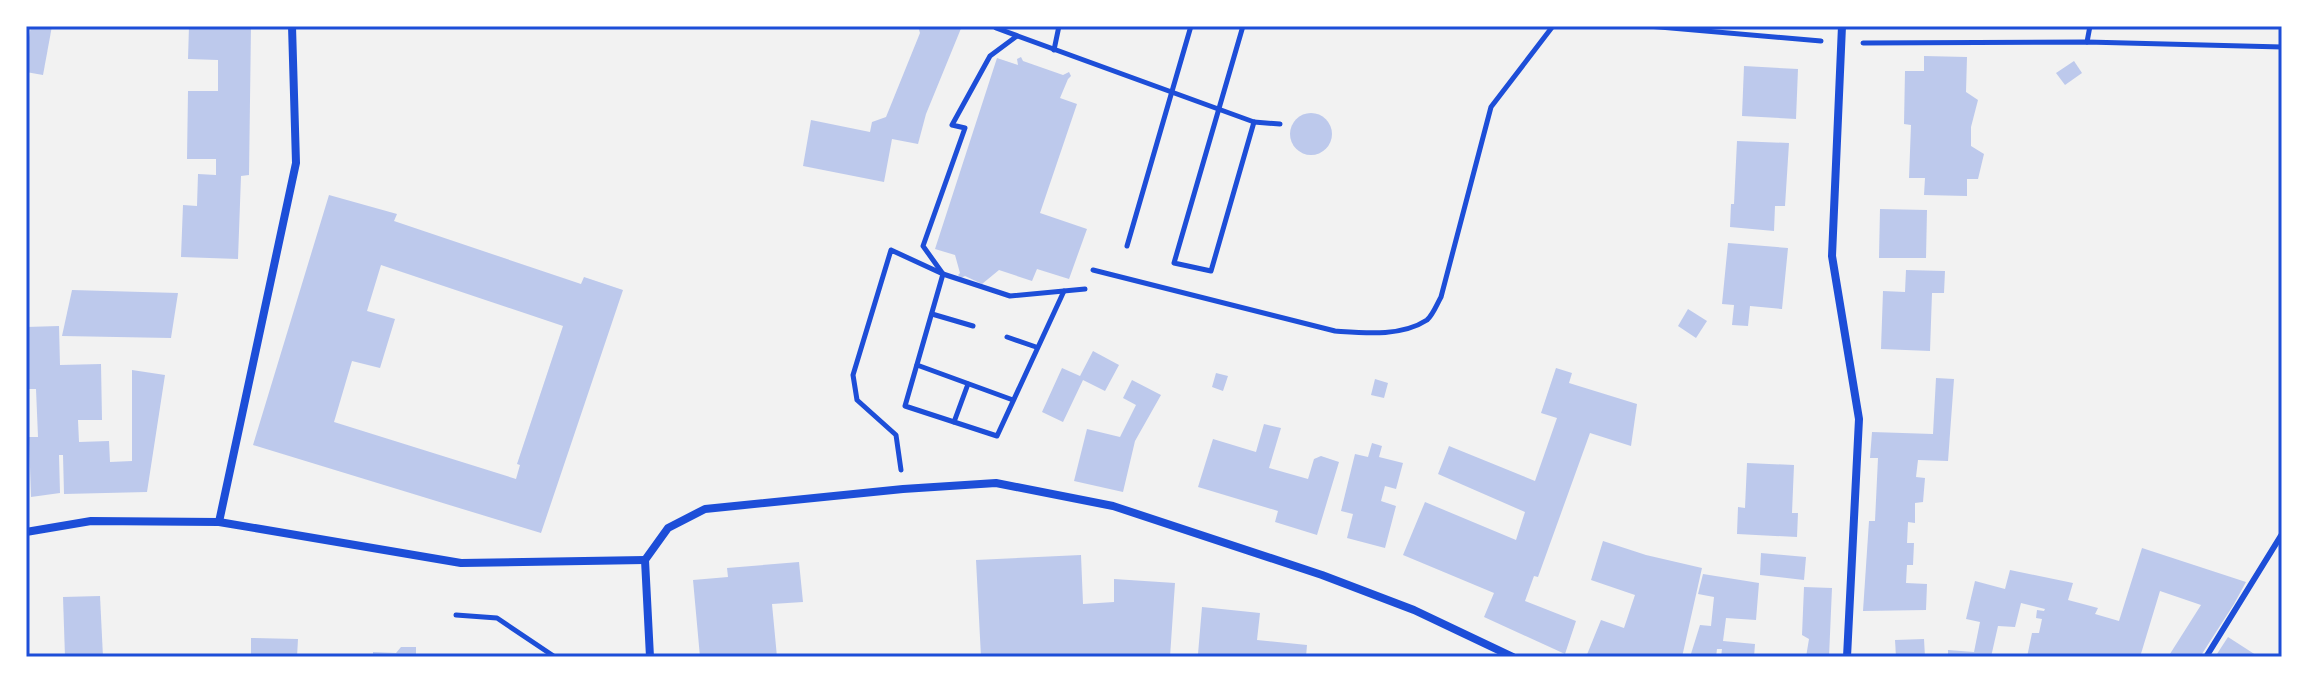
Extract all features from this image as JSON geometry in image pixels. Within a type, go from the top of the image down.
[{"type":"street","points":[[219,522],[296,163],[292,26]]},
{"type":"street","points":[[1842,26],[1832,256],[1859,419],[1847,657]]},
{"type":"street","points":[[650,657],[645,560],[668,528],[705,509],[996,483],[1113,506],[1322,575],[1414,610],[1513,657]]},
{"type":"street","points":[[26,532],[91,521],[219,522],[461,563],[645,560]]},
{"type":"lane","points":[[2206,657],[2282,534]]},
{"type":"path","points":[[1054,50],[1059,26]]},
{"type":"path","points":[[1127,246],[1191,26]]},
{"type":"path","points":[[1243,26],[1174,263],[1211,271],[1254,122]]},
{"type":"path","points":[[1093,270],[1335,331],[1376,333],[1403,329],[1429,319],[1441,297],[1491,107],[1553,26]]},
{"type":"path","points":[[1648,26],[1841,43],[2087,42],[2282,47]]},
{"type":"path","points":[[2087,42],[2090,26]]},
{"type":"path","points":[[996,28],[1254,122],[1280,124]]},
{"type":"path","points":[[943,274],[923,246],[965,128],[952,125],[990,56],[1017,36]]},
{"type":"path","points":[[903,489],[896,435],[857,400],[853,375],[891,250],[943,274],[1010,296],[1085,289]]},
{"type":"path","points":[[943,274],[905,406],[997,436],[1064,291]]},
{"type":"path","points":[[932,314],[973,326]]},
{"type":"path","points":[[1007,337],[1036,347]]},
{"type":"path","points":[[917,365],[1013,400]]},
{"type":"path","points":[[954,422],[968,384]]},
{"type":"path","points":[[456,615],[497,618],[555,657]]},
{"type":"building","points":[[31,26],[52,26],[43,75],[26,72]]},
{"type":"building","points":[[189,26],[251,26],[249,175],[241,176],[238,259],[181,257],[183,205],[197,206],[198,174],[216,175],[216,159],[187,159],[188,91],[218,91],[218,60],[188,59]]},
{"type":"building","points":[[918,26],[962,26],[926,114],[918,144],[892,139],[884,182],[803,166],[811,120],[870,132],[872,122],[886,117],[920,33]]},
{"type":"building","points":[[1924,56],[1967,57],[1966,92],[1978,100],[1971,127],[1971,146],[1984,154],[1978,179],[1967,179],[1967,196],[1924,195],[1925,178],[1909,178],[1911,125],[1904,124],[1905,71],[1924,71]]},
{"type":"building","points":[[1021,57],[1023,61],[1063,75],[1069,72],[1071,76],[1060,98],[1077,104],[1040,213],[1087,229],[1069,279],[1037,269],[1032,281],[999,270],[982,284],[965,276],[961,278],[955,255],[935,249],[997,58],[1018,65],[1017,59]]},
{"type":"building","points":[[2074,61],[2082,73],[2065,85],[2056,73]]},
{"type":"building","points":[[1744,66],[1798,69],[1796,119],[1742,116]]},
{"type":"building","points":[[1311,113],[1326,119],[1332,134],[1326,149],[1311,155],[1296,149],[1290,134],[1296,119]]},
{"type":"building","points":[[1737,141],[1789,143],[1785,206],[1775,206],[1774,231],[1730,227]]},
{"type":"building","points":[[329,195],[397,214],[394,221],[581,284],[584,277],[623,290],[541,533],[253,445]],"holes":[[[381,265],[563,326],[517,464],[520,465],[516,479],[334,422],[352,361],[380,368],[395,319],[367,311]]]},
{"type":"building","points":[[1880,209],[1927,210],[1926,258],[1879,258]]},
{"type":"building","points":[[1728,243],[1788,248],[1782,309],[1750,306],[1748,326],[1732,325],[1734,305],[1722,304]]},
{"type":"building","points":[[1906,270],[1945,271],[1944,293],[1932,293],[1930,351],[1881,349],[1883,291],[1905,292]]},
{"type":"building","points":[[72,290],[178,293],[171,338],[62,336]]},
{"type":"building","points":[[1688,309],[1707,321],[1696,338],[1678,326]]},
{"type":"building","points":[[59,326],[60,365],[101,364],[102,420],[78,420],[79,442],[109,441],[110,462],[132,461],[132,370],[165,375],[147,492],[64,494],[63,455],[59,455],[60,493],[31,497],[29,437],[38,437],[36,389],[26,389],[26,327]]},
{"type":"building","points":[[1093,351],[1119,365],[1105,391],[1083,380],[1063,422],[1042,412],[1062,368],[1080,376]]},
{"type":"building","points":[[1556,368],[1572,373],[1569,383],[1637,404],[1631,446],[1590,433],[1538,577],[1534,576],[1525,601],[1576,621],[1565,654],[1484,617],[1494,593],[1403,555],[1425,502],[1516,540],[1525,512],[1438,474],[1449,446],[1535,481],[1557,418],[1541,413]]},
{"type":"building","points":[[1216,373],[1228,376],[1223,391],[1212,387]]},
{"type":"building","points":[[1936,378],[1954,379],[1948,461],[1918,460],[1916,477],[1925,478],[1923,502],[1915,503],[1915,523],[1908,522],[1907,543],[1914,543],[1913,565],[1907,565],[1906,583],[1927,584],[1926,610],[1863,611],[1869,521],[1875,521],[1878,458],[1870,458],[1872,432],[1933,434]]},
{"type":"building","points":[[1375,379],[1388,383],[1384,398],[1371,395]]},
{"type":"building","points":[[1132,380],[1161,395],[1135,441],[1123,492],[1074,481],[1087,429],[1120,437],[1136,405],[1123,398]]},
{"type":"building","points":[[1264,424],[1281,428],[1269,468],[1308,479],[1314,459],[1321,456],[1339,462],[1317,535],[1275,522],[1278,511],[1198,487],[1213,439],[1256,452]]},
{"type":"building","points":[[1372,443],[1382,446],[1379,457],[1403,463],[1396,489],[1385,486],[1381,501],[1396,506],[1385,548],[1347,538],[1353,514],[1341,511],[1355,454],[1368,457]]},
{"type":"building","points":[[1747,463],[1794,465],[1792,513],[1798,513],[1797,537],[1737,534],[1738,507],[1745,508]]},
{"type":"building","points":[[1603,541],[1702,568],[1682,657],[1586,657],[1601,620],[1624,628],[1635,595],[1591,580]]},
{"type":"building","points":[[2142,548],[2246,582],[2200,657],[2168,657],[2201,605],[2160,591],[2140,657],[2027,657],[2032,633],[2039,633],[2042,619],[2036,618],[2037,610],[2045,609],[2021,603],[2015,627],[1998,626],[1991,657],[1948,657],[1948,650],[1974,652],[1980,622],[1966,619],[1975,581],[2005,589],[2010,570],[2073,583],[2068,600],[2098,608],[2095,614],[2119,621]]},
{"type":"building","points":[[1761,553],[1806,557],[1804,580],[1760,575]]},
{"type":"building","points":[[1081,555],[1083,604],[1114,602],[1114,579],[1175,583],[1170,657],[981,657],[976,560]]},
{"type":"building","points":[[799,562],[803,602],[772,604],[777,657],[700,657],[693,580],[728,577],[727,568]]},
{"type":"building","points":[[1703,574],[1759,583],[1756,620],[1726,618],[1723,641],[1755,644],[1754,657],[1721,657],[1722,649],[1717,649],[1716,657],[1690,657],[1700,625],[1711,626],[1714,597],[1698,594]]},
{"type":"building","points":[[1804,587],[1832,588],[1829,657],[1806,657],[1809,639],[1802,635]]},
{"type":"building","points":[[100,596],[103,657],[65,657],[63,597]]},
{"type":"building","points":[[1202,607],[1260,613],[1257,640],[1307,645],[1306,657],[1198,654]]},
{"type":"building","points":[[2228,637],[2259,657],[2215,657]]},
{"type":"building","points":[[251,638],[298,639],[297,657],[251,657]]},
{"type":"building","points":[[1924,639],[1925,657],[1896,657],[1895,640]]},
{"type":"building","points":[[401,647],[416,647],[416,657],[373,657],[373,652],[396,653]]}]
